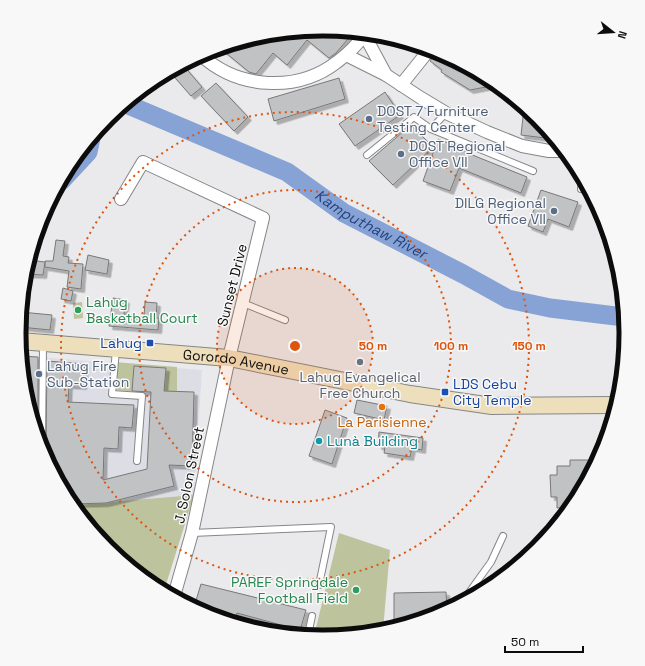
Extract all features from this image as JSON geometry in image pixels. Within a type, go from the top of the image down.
[{"type":"main road","name":"Gorordo Avenue","points":[[26,342],[229,358],[410,394],[492,406],[610,405]]},
{"type":"street","points":[[207,60],[213,65],[236,77],[249,81],[275,83],[294,81],[313,76],[336,63],[346,55],[360,39]]},
{"type":"street","points":[[367,40],[386,75]]},
{"type":"street","points":[[346,55],[386,75],[446,113],[487,132],[522,146],[556,151]]},
{"type":"street","points":[[401,85],[425,55]]},
{"type":"street","name":"Sunset Drive","points":[[121,199],[143,162],[263,218],[229,358]]},
{"type":"street","name":"J. Solon Street","points":[[175,591],[192,533],[229,358]]},
{"type":"lane","points":[[431,129],[446,113]]},
{"type":"lane","points":[[367,155],[414,117],[431,129],[533,171]]},
{"type":"lane","points":[[243,303],[285,320]]},
{"type":"lane","points":[[42,428],[43,343]]},
{"type":"lane","points":[[116,349],[112,394],[142,396],[137,461]]},
{"type":"lane","points":[[192,533],[331,527],[319,585]]},
{"type":"lane","points":[[471,590],[491,562],[503,536]]},
{"type":"lane","points":[[309,629],[312,616]]},
{"type":"shaded area","points":[[37,357],[202,370],[194,495],[98,503],[80,503],[57,464],[42,428],[32,390],[36,390]]},
{"type":"green space","name":"Lahug Basketball Court","points":[[82,302],[83,318],[74,319],[73,303]]},
{"type":"green space","points":[[114,362],[177,367],[177,391],[164,393],[112,390]]},
{"type":"green space","points":[[194,495],[166,585],[142,568],[113,543],[80,504]]},
{"type":"green space","name":"PAREF Springdale Football Field","points":[[339,533],[390,550],[384,623],[342,629],[316,630]]},
{"type":"building","points":[[322,36],[349,38],[336,53],[329,58],[307,40],[287,65],[273,53],[256,74],[249,72],[226,53],[265,42],[284,39]]},
{"type":"building","points":[[432,58],[436,59],[454,67],[487,86],[470,90],[441,72],[442,70],[430,61]]},
{"type":"building","points":[[187,69],[202,87],[191,96],[174,76]]},
{"type":"building","points":[[339,78],[345,99],[274,121],[268,99]]},
{"type":"building","points":[[216,83],[248,117],[234,131],[201,96]]},
{"type":"building","name":"DOST 7 Furniture Testing Center","points":[[385,92],[400,115],[355,146],[339,124]]},
{"type":"building","points":[[523,115],[545,138],[521,135]]},
{"type":"building","name":"DOST Regional Office VII","points":[[411,125],[433,147],[393,185],[369,161]]},
{"type":"building","points":[[438,139],[466,150],[465,152],[527,177],[521,193],[459,168],[450,191],[423,181]]},
{"type":"building","name":"DILG Regional Office VII","points":[[541,190],[578,202],[569,227],[548,219],[543,232],[528,226]]},
{"type":"building","points":[[56,240],[65,241],[63,256],[69,257],[68,263],[83,264],[81,289],[67,287],[69,271],[45,267],[45,261],[53,261]]},
{"type":"building","points":[[88,255],[109,260],[107,274],[85,270]]},
{"type":"building","points":[[35,261],[45,262],[43,275],[32,274]]},
{"type":"building","points":[[63,288],[73,291],[71,301],[61,299]]},
{"type":"building","points":[[113,298],[126,300],[124,314],[144,317],[145,302],[157,303],[156,318],[159,318],[158,330],[109,326]]},
{"type":"building","points":[[27,313],[52,315],[50,330],[26,328]]},
{"type":"building","points":[[27,356],[38,357],[38,416],[32,391]]},
{"type":"building","points":[[47,361],[85,364],[83,386],[69,385],[68,402],[134,405],[132,428],[119,427],[118,449],[104,448],[103,480],[147,469],[151,392],[132,391],[134,366],[166,368],[164,391],[194,392],[192,466],[169,465],[174,486],[106,503],[80,504],[57,464],[46,438]]},
{"type":"building","points":[[357,400],[387,406],[384,420],[354,413]]},
{"type":"building","name":"Lunà Building","points":[[325,410],[347,418],[332,464],[309,456]]},
{"type":"building","points":[[379,432],[423,438],[422,450],[412,448],[410,457],[384,453],[385,447],[378,446]]},
{"type":"building","points":[[570,460],[590,460],[569,498],[562,508],[557,508],[557,497],[551,497],[550,475],[557,475],[557,466],[570,466]]},
{"type":"building","points":[[201,584],[306,610],[301,629],[281,626],[281,625],[237,613],[236,616],[227,614],[196,601]]},
{"type":"building","points":[[446,592],[447,602],[418,614],[394,620],[394,593]]},
{"type":"waterway","name":"Kamputhaw River","points":[[132,106],[287,172],[344,213],[463,274],[508,299],[550,308],[618,316]]},
{"type":"place","name":"DOST 7 Furniture Testing Center","points":[[369,119]]},
{"type":"place","name":"DOST Regional Office VII","points":[[401,154]]},
{"type":"place","name":"DILG Regional Office VII","points":[[554,211]]},
{"type":"place","name":"Lahug Basketball Court","points":[[78,310]]},
{"type":"place","name":"Lahug","points":[[150,343]]},
{"type":"place","name":"Lahug Evangelical Free Church","points":[[360,362]]},
{"type":"place","name":"Lahug Fire Sub-Station","points":[[39,374]]},
{"type":"place","name":"LDS Cebu City Temple","points":[[445,392]]},
{"type":"place","name":"La Parisienne","points":[[382,407]]},
{"type":"place","name":"Lunà Building","points":[[319,441]]},
{"type":"place","name":"PAREF Springdale Football Field","points":[[356,590]]}]
